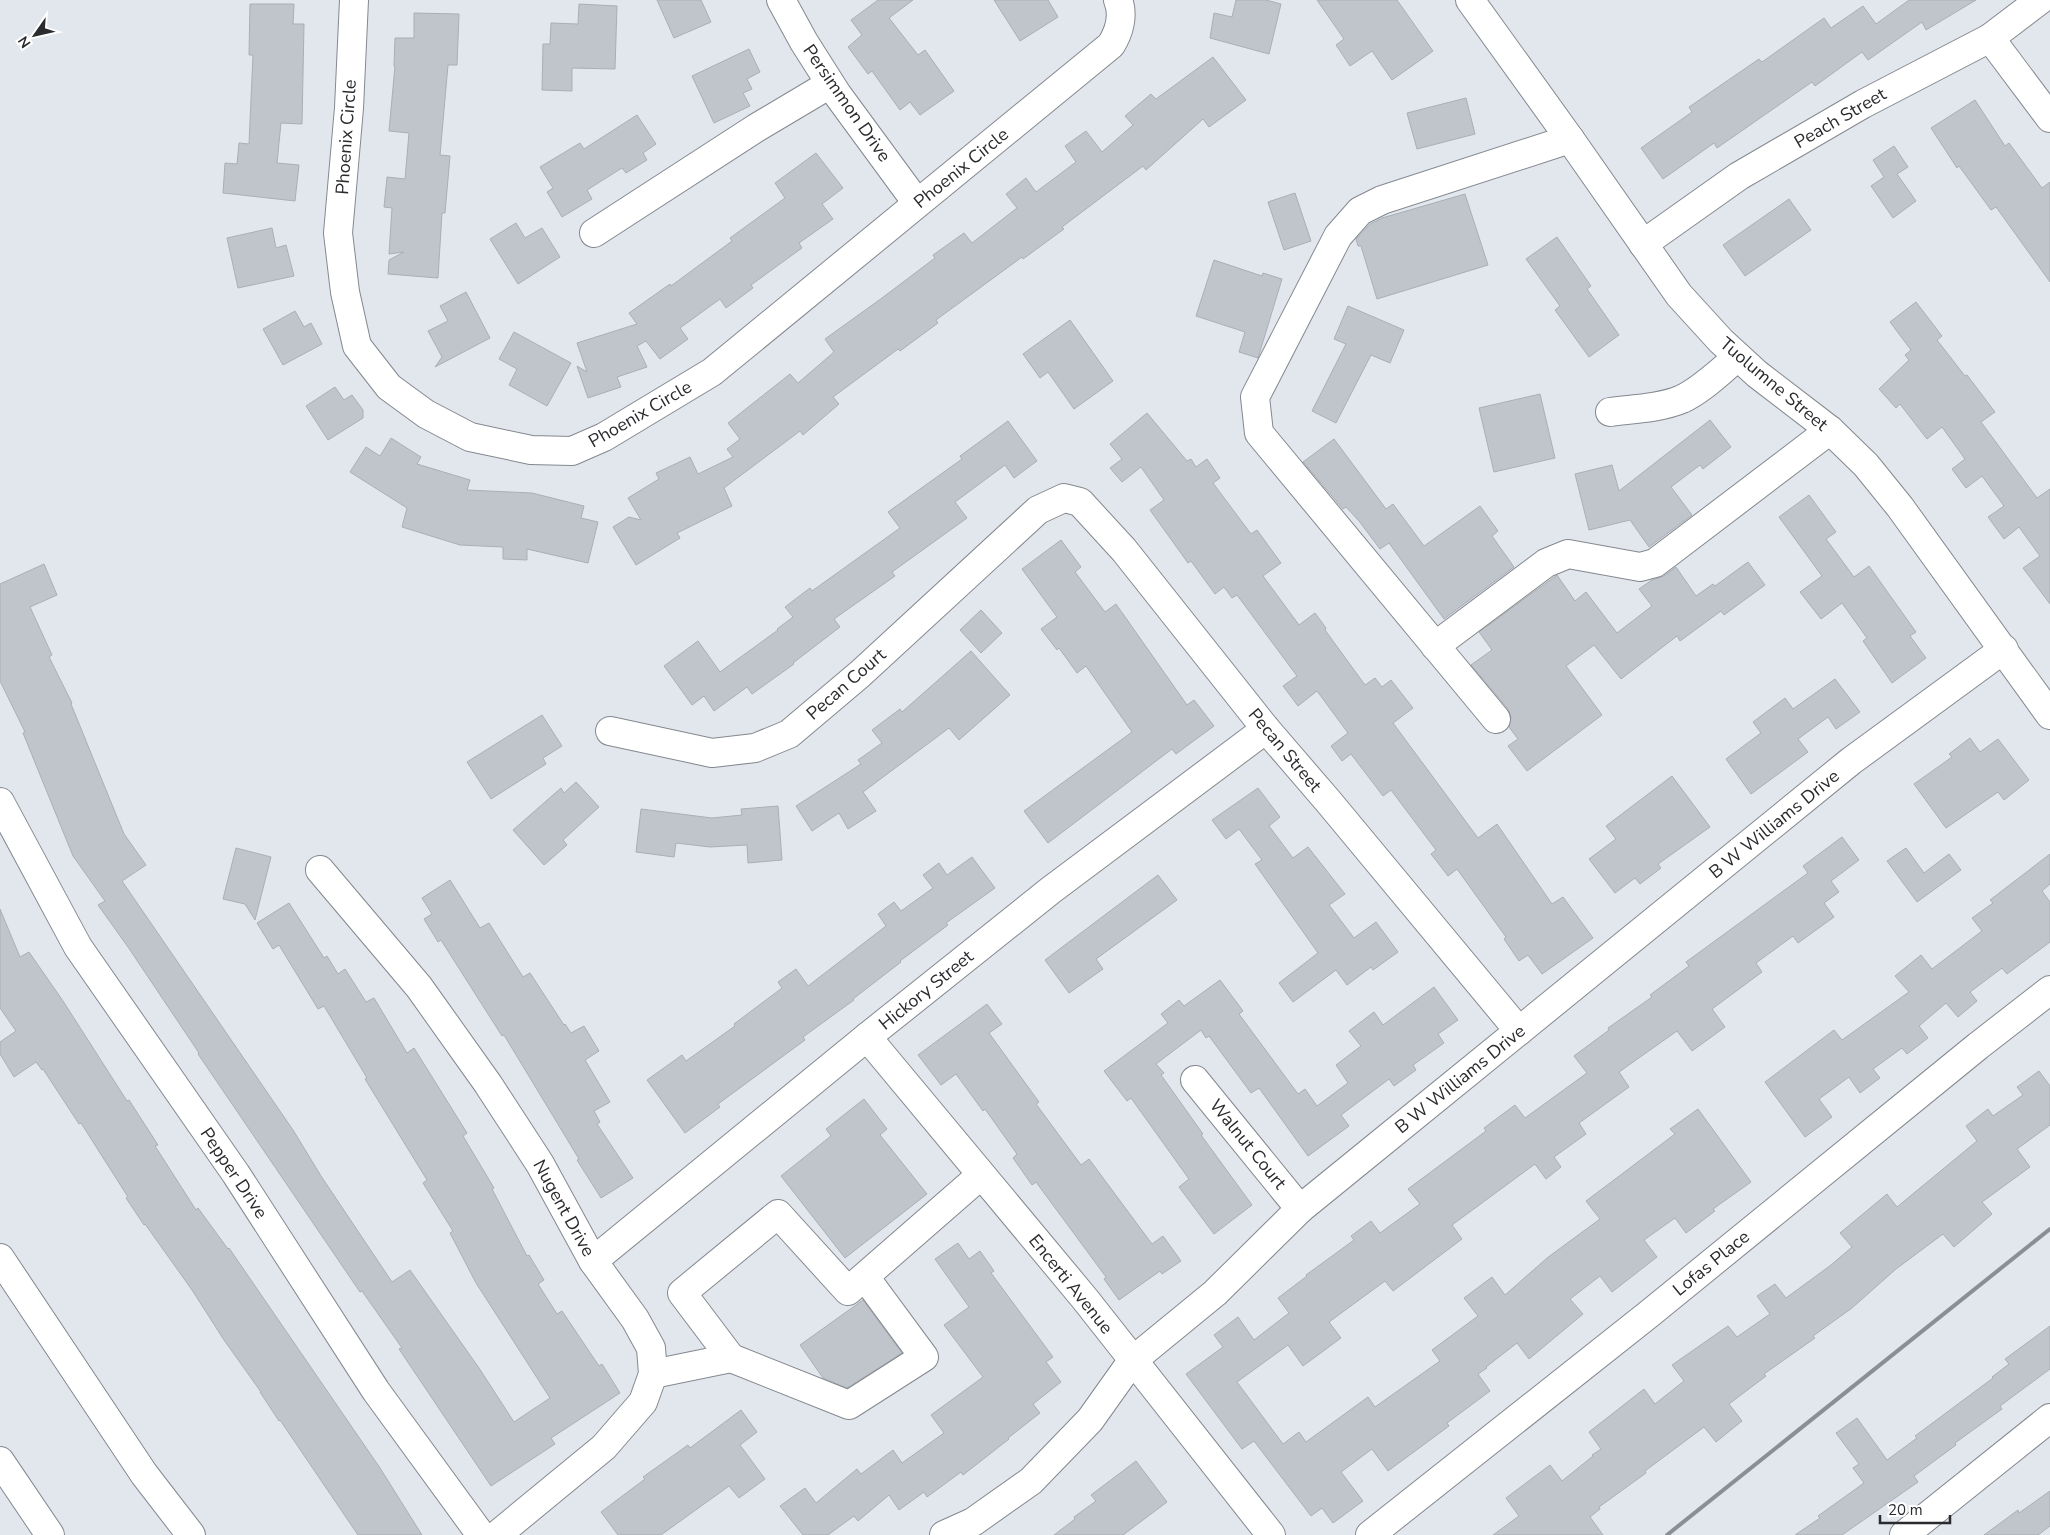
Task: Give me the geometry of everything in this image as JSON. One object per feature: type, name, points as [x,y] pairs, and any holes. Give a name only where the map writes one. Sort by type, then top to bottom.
[{"type":"street","name":"Phoenix Circle","points":[[354,0],[349,108],[338,234],[345,292],[357,346],[389,386],[426,414],[470,437],[531,450],[572,451],[604,437],[712,372],[1111,45],[1118,33],[1121,7],[1118,0]]},
{"type":"street","name":"Persimmon Drive","points":[[781,0],[830,84],[917,203]]},
{"type":"street","name":"Tuolumne Street","points":[[1470,0],[1679,295],[1756,374],[1830,430],[1866,465],[1900,507],[2050,715]]},
{"type":"street","name":"Peach Street","points":[[1643,244],[1740,176],[1863,104],[1990,38],[2040,0]]},
{"type":"street","points":[[1990,38],[2050,118]]},
{"type":"street","points":[[594,233],[756,128],[830,84]]},
{"type":"street","points":[[1496,719],[1260,433],[1255,397],[1338,236],[1360,211],[1382,200],[1570,139]]},
{"type":"street","points":[[1610,412],[1664,404],[1681,399],[1705,384],[1738,357]]},
{"type":"street","points":[[1435,646],[1546,563],[1568,554],[1640,567],[1655,563],[1830,430]]},
{"type":"street","name":"Pecan Street","points":[[1040,510],[1064,498],[1080,502],[1124,550],[1266,729],[1328,800],[1519,1031]]},
{"type":"street","name":"Pecan Court","points":[[610,731],[712,753],[755,748],[789,734],[860,674],[1040,510]]},
{"type":"street","name":"B W Williams Drive","points":[[944,1535],[973,1522],[1031,1481],[1090,1420],[1132,1361],[1216,1293],[1300,1209],[1851,761],[2004,649]]},
{"type":"street","name":"Hickory Street","points":[[593,1261],[867,1037],[1051,890],[1266,729]]},
{"type":"street","name":"Pepper Drive","points":[[0,802],[78,947],[236,1174],[376,1391],[481,1535]]},
{"type":"street","name":"Nugent Drive","points":[[320,870],[419,987],[488,1084],[540,1164],[593,1261],[635,1319],[651,1348],[653,1374],[643,1402],[604,1447],[498,1535]]},
{"type":"street","name":"Lofas Place","points":[[1370,1535],[1649,1314],[1978,1046],[2050,990]]},
{"type":"street","name":"Encerti Avenue","points":[[867,1037],[1084,1299],[1271,1535]]},
{"type":"street","name":"Walnut Court","points":[[1195,1080],[1300,1209]]},
{"type":"street","points":[[865,1277],[924,1357],[849,1405],[731,1358],[682,1293],[778,1214],[848,1291],[982,1175]]},
{"type":"street","points":[[0,1258],[144,1474],[191,1535]]},
{"type":"street","points":[[653,1374],[731,1358]]},
{"type":"street","points":[[1904,1535],[2050,1418]]},
{"type":"street","points":[[0,1461],[50,1535]]},
{"type":"building","points":[[657,0],[701,0],[711,22],[674,38]]},
{"type":"building","points":[[878,0],[913,0],[889,18],[918,55],[925,50],[954,91],[920,115],[910,102],[900,110],[872,71],[868,74],[848,47],[862,35],[851,20]]},
{"type":"building","points":[[994,0],[1048,0],[1058,17],[1020,41]]},
{"type":"building","points":[[1236,0],[1266,0],[1281,4],[1269,54],[1210,38],[1214,13],[1232,17]]},
{"type":"building","points":[[1317,0],[1397,0],[1433,51],[1392,80],[1372,51],[1350,66],[1336,45],[1344,39]]},
{"type":"building","points":[[1909,0],[1976,0],[1926,30],[1922,22],[1868,60],[1862,52],[1815,86],[1812,82],[1717,148],[1714,143],[1663,179],[1641,148],[1692,112],[1689,107],[1759,59],[1762,62],[1824,18],[1831,28],[1863,6],[1876,24]]},
{"type":"building","points":[[250,4],[294,4],[293,24],[304,24],[302,124],[281,123],[277,163],[299,165],[295,201],[223,193],[225,163],[237,164],[239,143],[249,144],[253,55],[249,55]]},
{"type":"building","points":[[579,4],[617,6],[615,69],[572,68],[572,91],[542,90],[543,44],[550,44],[551,23],[578,24]]},
{"type":"building","points":[[414,13],[459,14],[457,65],[448,65],[440,155],[450,156],[445,213],[442,213],[438,278],[388,274],[389,260],[404,252],[389,254],[392,208],[384,207],[387,177],[405,179],[409,133],[389,131],[395,66],[395,38],[414,38]]},
{"type":"building","points":[[749,49],[760,72],[747,79],[752,89],[743,93],[750,106],[714,123],[692,76]]},
{"type":"building","points":[[1213,57],[1246,100],[1209,127],[1203,119],[1146,170],[1143,166],[1062,227],[1064,229],[1023,259],[1022,257],[936,320],[938,323],[900,351],[898,349],[833,397],[839,404],[803,435],[800,431],[724,488],[732,506],[677,533],[680,538],[636,565],[613,527],[629,517],[641,520],[628,498],[659,479],[656,473],[690,457],[698,474],[733,457],[727,449],[740,439],[728,423],[790,374],[798,383],[834,352],[825,339],[935,258],[933,255],[964,233],[972,243],[1017,208],[1006,194],[1026,178],[1036,192],[1076,162],[1065,146],[1086,131],[1102,152],[1133,125],[1125,116],[1151,94],[1156,99]]},
{"type":"building","points":[[1466,98],[1475,134],[1417,149],[1407,113]]},
{"type":"building","points":[[1975,100],[2005,146],[2009,143],[2042,188],[2050,182],[2050,282],[1996,207],[1991,210],[1959,166],[1957,168],[1931,128]]},
{"type":"building","points":[[637,115],[656,144],[643,153],[647,160],[626,173],[622,168],[587,190],[592,199],[562,217],[547,192],[553,188],[540,167],[580,143],[584,149]]},
{"type":"building","points":[[1894,146],[1908,167],[1897,174],[1916,201],[1893,218],[1871,186],[1884,177],[1873,160]]},
{"type":"building","points":[[816,153],[843,188],[822,204],[833,219],[799,243],[802,248],[751,285],[753,288],[726,308],[720,299],[680,328],[688,339],[660,359],[646,341],[637,346],[647,367],[617,377],[621,387],[588,398],[577,366],[587,372],[577,343],[637,324],[629,313],[670,284],[671,286],[732,241],[730,238],[785,198],[775,183]]},
{"type":"building","points":[[1295,193],[1311,241],[1284,250],[1268,202]]},
{"type":"building","points":[[1465,194],[1488,265],[1377,299],[1361,246],[1358,246],[1356,239],[1370,224],[1382,218]]},
{"type":"building","points":[[1789,199],[1811,230],[1745,276],[1723,245]]},
{"type":"building","points":[[516,223],[525,238],[542,228],[560,257],[518,284],[490,239]]},
{"type":"building","points":[[272,228],[276,248],[286,245],[294,276],[238,288],[227,238]]},
{"type":"building","points":[[1557,237],[1591,286],[1587,289],[1619,335],[1589,357],[1555,310],[1560,306],[1526,259]]},
{"type":"building","points":[[1214,260],[1262,276],[1263,273],[1282,279],[1258,358],[1239,352],[1245,332],[1196,316]]},
{"type":"building","points":[[466,292],[490,338],[435,367],[442,357],[428,331],[448,321],[440,306]]},
{"type":"building","points":[[1916,302],[1942,336],[1937,340],[1995,412],[1981,422],[2037,498],[2050,489],[2050,604],[2023,568],[2040,556],[2019,527],[2004,539],[1988,517],[2004,506],[1982,476],[1966,488],[1952,469],[1965,459],[1942,427],[1927,439],[1900,404],[1896,408],[1879,389],[1909,360],[1905,355],[1911,350],[1890,322]]},
{"type":"building","points":[[1348,306],[1404,330],[1390,363],[1371,355],[1336,423],[1312,411],[1346,344],[1334,339]]},
{"type":"building","points":[[295,311],[304,327],[311,323],[322,344],[283,365],[263,329]]},
{"type":"building","points":[[1070,320],[1113,381],[1074,409],[1048,372],[1040,378],[1023,354]]},
{"type":"building","points":[[514,332],[571,363],[547,406],[509,385],[517,369],[499,359]]},
{"type":"building","points":[[335,387],[344,400],[352,395],[363,410],[363,418],[328,440],[306,406]]},
{"type":"building","points":[[1540,394],[1555,458],[1494,472],[1479,408]]},
{"type":"building","points":[[1147,413],[1187,461],[1191,459],[1196,467],[1207,459],[1220,478],[1213,483],[1251,534],[1257,530],[1281,563],[1263,576],[1299,625],[1315,613],[1365,685],[1375,678],[1382,687],[1391,680],[1413,708],[1393,723],[1478,838],[1497,824],[1552,904],[1563,897],[1593,938],[1542,974],[1528,955],[1519,961],[1504,939],[1506,937],[1457,869],[1448,876],[1431,854],[1436,850],[1391,790],[1383,796],[1351,754],[1342,761],[1331,746],[1348,733],[1317,691],[1298,706],[1283,686],[1297,676],[1237,595],[1232,598],[1224,587],[1215,594],[1191,561],[1188,563],[1150,510],[1164,500],[1141,467],[1122,482],[1110,468],[1122,459],[1110,444]]},
{"type":"building","points":[[1710,420],[1731,447],[1703,469],[1700,465],[1671,487],[1692,515],[1649,547],[1630,520],[1589,530],[1575,474],[1612,465],[1619,491]]},
{"type":"building","points":[[1008,421],[1037,461],[1014,478],[1005,465],[955,502],[967,518],[892,572],[895,576],[834,619],[840,627],[794,664],[752,694],[747,687],[714,711],[704,696],[692,705],[664,666],[698,641],[720,672],[793,617],[785,607],[810,588],[812,591],[900,528],[888,512],[962,459],[960,456]]},
{"type":"building","points":[[391,438],[421,457],[417,464],[470,480],[467,490],[532,493],[584,506],[581,518],[598,522],[588,563],[527,549],[527,560],[503,559],[503,547],[460,545],[402,527],[407,508],[350,472],[366,447],[380,456]]},
{"type":"building","points":[[1334,439],[1386,509],[1393,504],[1424,546],[1480,506],[1498,531],[1492,536],[1514,567],[1444,619],[1389,543],[1380,549],[1359,521],[1346,507],[1343,509],[1303,462]]},
{"type":"building","points":[[1809,495],[1836,532],[1826,539],[1854,577],[1869,566],[1916,632],[1910,636],[1926,658],[1892,683],[1863,641],[1867,638],[1842,603],[1821,619],[1800,592],[1822,576],[1779,517]]},
{"type":"building","points":[[1061,540],[1081,567],[1075,572],[1105,612],[1116,604],[1187,705],[1194,700],[1214,726],[1176,754],[1172,749],[1048,843],[1024,811],[1132,732],[1086,666],[1077,673],[1059,648],[1057,650],[1041,629],[1057,617],[1022,569]]},
{"type":"building","points":[[1748,562],[1765,585],[1724,615],[1721,611],[1680,641],[1677,636],[1621,679],[1594,645],[1566,666],[1602,715],[1527,771],[1508,746],[1518,739],[1509,727],[1511,717],[1508,709],[1471,665],[1492,650],[1479,632],[1557,575],[1575,601],[1586,592],[1617,633],[1652,606],[1639,589],[1652,580],[1664,576],[1676,567],[1696,596],[1713,584],[1715,586]]},
{"type":"building","points":[[44,564],[57,595],[30,607],[52,655],[49,657],[72,703],[124,834],[146,865],[122,881],[293,1130],[321,1176],[392,1282],[410,1270],[479,1368],[514,1422],[550,1398],[476,1283],[450,1233],[453,1231],[423,1183],[427,1180],[365,1079],[367,1078],[324,1006],[318,1009],[279,945],[273,949],[257,923],[289,903],[324,958],[327,956],[338,974],[345,969],[366,1002],[374,998],[407,1053],[414,1048],[467,1133],[463,1136],[494,1188],[492,1189],[527,1256],[529,1255],[544,1280],[538,1284],[557,1314],[562,1311],[599,1366],[602,1364],[620,1393],[551,1438],[555,1444],[491,1486],[399,1349],[402,1348],[362,1291],[360,1292],[98,905],[105,901],[73,856],[23,733],[25,732],[0,681],[0,584]]},
{"type":"building","points":[[981,610],[1002,633],[981,653],[960,630]]},
{"type":"building","points":[[971,651],[1010,695],[959,740],[949,728],[863,792],[876,811],[848,829],[839,813],[812,831],[796,806],[861,764],[858,760],[882,743],[872,730],[900,709],[902,712]]},
{"type":"building","points":[[1835,679],[1860,712],[1836,729],[1828,717],[1798,739],[1808,752],[1751,794],[1726,759],[1761,733],[1753,722],[1785,698],[1793,709]]},
{"type":"building","points":[[542,715],[562,746],[543,758],[546,764],[491,799],[467,762]]},
{"type":"building","points":[[1970,738],[1980,752],[1998,739],[2029,780],[2004,800],[1998,792],[1946,828],[1914,784],[1952,757],[1949,754]]},
{"type":"building","points":[[1672,776],[1710,827],[1658,864],[1661,868],[1640,884],[1635,878],[1615,893],[1589,859],[1616,839],[1606,826]]},
{"type":"building","points":[[576,782],[599,807],[563,840],[567,845],[544,865],[513,830],[561,788],[564,793]]},
{"type":"building","points":[[1258,788],[1280,817],[1269,826],[1293,858],[1308,847],[1345,894],[1329,905],[1354,938],[1376,922],[1398,952],[1373,970],[1371,967],[1347,985],[1336,970],[1293,1002],[1279,983],[1318,953],[1255,864],[1262,860],[1239,829],[1226,839],[1212,820]]},
{"type":"building","points":[[778,806],[782,860],[748,863],[747,845],[710,847],[676,843],[674,857],[636,852],[641,809],[712,818],[742,815],[741,809]]},
{"type":"building","points":[[1842,837],[1859,860],[1831,881],[1839,892],[1824,903],[1834,917],[1798,943],[1793,936],[1756,963],[1762,972],[1712,1009],[1725,1027],[1692,1051],[1677,1031],[1619,1072],[1629,1087],[1579,1123],[1586,1134],[1554,1157],[1561,1167],[1546,1179],[1535,1164],[1452,1225],[1462,1239],[1393,1291],[1385,1281],[1329,1322],[1341,1338],[1303,1366],[1288,1345],[1237,1382],[1283,1444],[1299,1432],[1306,1442],[1368,1397],[1375,1407],[1440,1361],[1432,1350],[1478,1316],[1464,1298],[1492,1277],[1505,1295],[1547,1258],[1600,1219],[1586,1201],[1675,1134],[1670,1129],[1698,1109],[1751,1182],[1713,1209],[1715,1211],[1686,1233],[1675,1218],[1644,1240],[1657,1257],[1612,1292],[1600,1276],[1570,1299],[1583,1314],[1529,1359],[1517,1343],[1486,1367],[1478,1374],[1490,1391],[1447,1423],[1449,1426],[1388,1471],[1372,1449],[1341,1472],[1363,1501],[1333,1523],[1322,1508],[1311,1516],[1254,1441],[1242,1449],[1186,1374],[1223,1347],[1214,1335],[1238,1317],[1254,1340],[1289,1313],[1278,1298],[1354,1240],[1351,1236],[1371,1221],[1380,1233],[1420,1204],[1408,1189],[1486,1131],[1484,1128],[1515,1105],[1525,1118],[1587,1073],[1574,1056],[1609,1030],[1608,1028],[1652,997],[1650,995],[1689,966],[1686,962],[1808,873],[1803,866]]},
{"type":"building","points":[[236,848],[271,857],[255,920],[245,904],[223,899]]},
{"type":"building","points":[[1906,848],[1924,873],[1949,854],[1961,870],[1917,902],[1887,861]]},
{"type":"building","points":[[2050,854],[2050,884],[2042,891],[2050,902],[2050,942],[2007,974],[2002,968],[1970,992],[1977,1001],[1958,1017],[1946,1003],[1919,1026],[1928,1038],[1907,1054],[1902,1048],[1873,1069],[1880,1078],[1860,1093],[1849,1077],[1819,1099],[1832,1117],[1805,1137],[1765,1082],[1834,1030],[1842,1040],[1909,992],[1895,976],[1921,955],[1932,969],[1982,931],[1972,918],[1993,903],[1990,900]]},
{"type":"building","points":[[972,857],[995,888],[946,923],[948,925],[900,961],[854,1000],[803,1037],[805,1040],[718,1104],[720,1107],[685,1133],[647,1080],[682,1055],[686,1061],[735,1026],[734,1024],[782,988],[778,982],[796,969],[808,986],[886,926],[878,914],[894,902],[901,911],[933,888],[923,875],[939,863],[947,875]]},
{"type":"building","points":[[1158,875],[1177,900],[1096,959],[1103,969],[1069,993],[1045,960]]},
{"type":"building","points":[[450,880],[480,928],[489,923],[523,977],[530,973],[564,1025],[571,1033],[584,1026],[599,1051],[585,1060],[610,1102],[594,1111],[600,1122],[597,1124],[633,1178],[601,1198],[504,1035],[502,1036],[441,940],[438,942],[424,919],[432,914],[422,898]]},
{"type":"building","points":[[0,909],[20,957],[29,952],[127,1101],[129,1100],[158,1145],[155,1146],[196,1210],[198,1208],[229,1248],[380,1468],[422,1535],[358,1535],[224,1340],[192,1290],[144,1225],[81,1123],[79,1124],[43,1069],[36,1062],[14,1077],[0,1054],[0,1042],[16,1031],[0,1008]]},
{"type":"building","points":[[1220,980],[1243,1011],[1239,1014],[1298,1094],[1305,1089],[1317,1106],[1348,1083],[1336,1065],[1361,1046],[1349,1031],[1374,1012],[1383,1025],[1434,987],[1458,1020],[1438,1034],[1444,1043],[1413,1065],[1416,1070],[1394,1086],[1389,1079],[1341,1115],[1349,1126],[1308,1156],[1259,1088],[1251,1093],[1209,1036],[1206,1038],[1201,1030],[1156,1064],[1164,1073],[1161,1075],[1203,1134],[1201,1135],[1252,1205],[1214,1234],[1179,1187],[1189,1179],[1131,1098],[1127,1101],[1104,1071],[1168,1023],[1161,1014],[1179,1000],[1184,1006]]},
{"type":"building","points":[[987,1004],[1002,1024],[989,1033],[1039,1102],[1036,1104],[1081,1165],[1089,1159],[1152,1244],[1163,1236],[1181,1261],[1162,1274],[1160,1271],[1119,1300],[1104,1279],[1106,1277],[1036,1182],[1032,1185],[1013,1158],[1017,1154],[985,1109],[983,1111],[956,1074],[941,1085],[918,1055]]},
{"type":"building","points":[[2039,1071],[2050,1086],[2050,1125],[2017,1149],[2030,1167],[1982,1202],[1992,1214],[1954,1247],[1943,1234],[1896,1269],[1852,1308],[1813,1336],[1815,1338],[1764,1374],[1766,1376],[1729,1404],[1742,1421],[1716,1442],[1704,1427],[1599,1507],[1600,1509],[1590,1517],[1603,1535],[1493,1535],[1519,1516],[1506,1498],[1550,1465],[1562,1481],[1601,1449],[1589,1432],[1644,1389],[1655,1404],[1684,1381],[1672,1365],[1728,1326],[1737,1337],[1770,1314],[1757,1296],[1775,1284],[1786,1298],[1831,1265],[1852,1247],[1840,1233],[1887,1194],[1897,1207],[1977,1141],[1966,1126],[1988,1109],[1993,1116],[2023,1095],[2017,1087]]},
{"type":"building","points":[[864,1099],[887,1129],[880,1135],[927,1194],[845,1258],[781,1176],[831,1136],[826,1129]]},
{"type":"building","points":[[958,1243],[969,1259],[980,1251],[994,1271],[991,1273],[1053,1357],[1046,1362],[1061,1382],[1033,1404],[1040,1413],[963,1475],[961,1472],[927,1497],[924,1492],[899,1510],[889,1495],[858,1521],[854,1516],[828,1535],[803,1535],[780,1506],[805,1488],[816,1503],[857,1469],[861,1474],[893,1450],[902,1463],[944,1433],[931,1415],[983,1377],[944,1325],[969,1307],[935,1259]]},
{"type":"building","points":[[863,1300],[902,1353],[847,1388],[823,1378],[800,1345]]},
{"type":"building","points":[[2050,1326],[2050,1369],[2000,1406],[2002,1409],[1914,1476],[1918,1482],[1842,1535],[1795,1535],[1864,1483],[1853,1468],[1859,1464],[1836,1433],[1857,1418],[1887,1460],[1917,1438],[1915,1436],[1993,1378],[2009,1364],[2005,1359]]},
{"type":"building","points":[[741,1410],[757,1432],[740,1445],[765,1479],[739,1498],[729,1486],[661,1535],[618,1535],[601,1512],[645,1479],[643,1477],[688,1445],[690,1448]]},
{"type":"building","points":[[1136,1461],[1167,1502],[1123,1535],[1054,1535],[1096,1501],[1091,1495]]},
{"type":"building","points":[[2050,1491],[2050,1526],[2038,1535],[1984,1535],[2018,1510],[2019,1513]]},
{"type":"railway","points":[[1667,1535],[2050,1229]]}]
